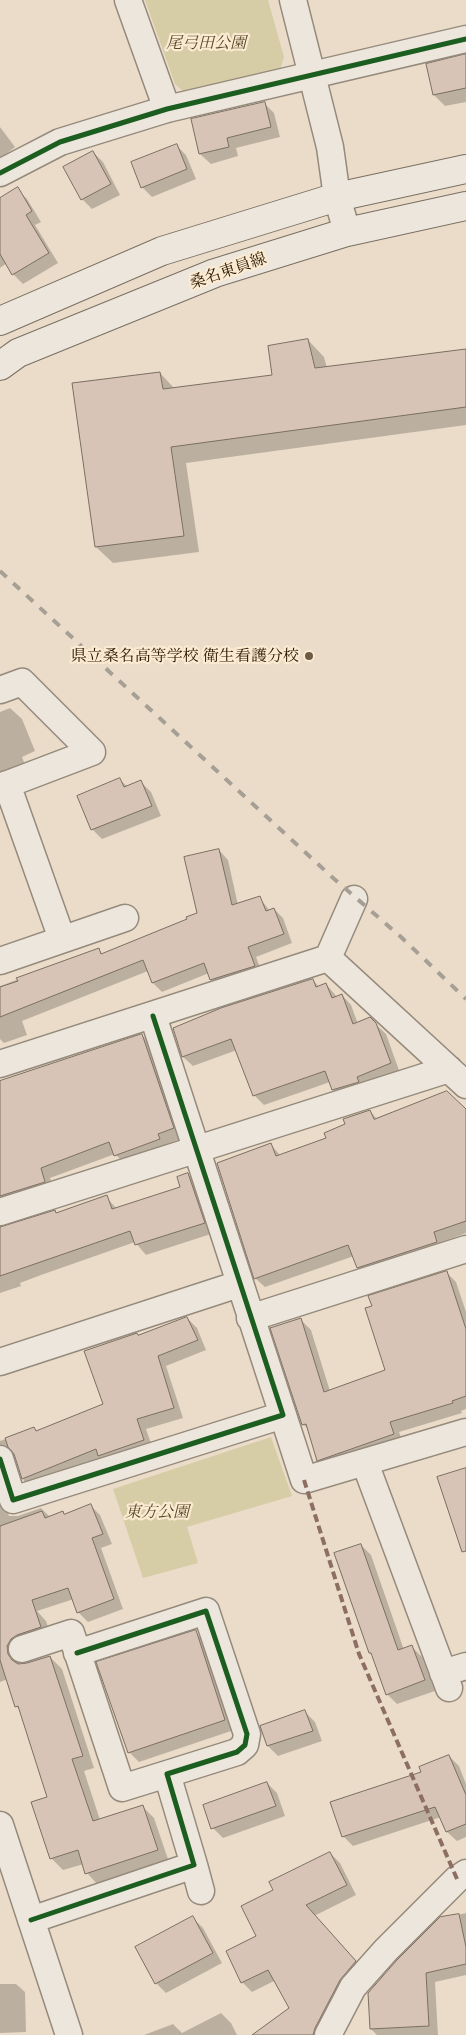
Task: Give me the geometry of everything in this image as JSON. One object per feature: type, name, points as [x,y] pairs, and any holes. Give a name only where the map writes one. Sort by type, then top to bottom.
[{"type":"main road","points":[[0,321],[162,251],[338,197],[466,169]]},
{"type":"main road","name":"桑名東員線","points":[[0,366],[18,353],[215,273],[347,232],[466,206]]},
{"type":"street","points":[[128,0],[167,109]]},
{"type":"street","points":[[294,0],[314,76],[330,147],[338,197],[347,232]]},
{"type":"street","points":[[0,173],[60,142],[167,109],[466,39]]},
{"type":"street","points":[[0,690],[22,682],[92,752],[3,785],[62,939]]},
{"type":"street","points":[[0,1064],[328,958],[354,899]]},
{"type":"street","points":[[0,960],[125,918]]},
{"type":"street","points":[[328,958],[458,1077]]},
{"type":"street","points":[[153,1016],[238,1284],[304,1480],[466,1432]]},
{"type":"street","points":[[0,1212],[196,1151],[458,1077]]},
{"type":"street","points":[[250,1318],[466,1248]]},
{"type":"street","points":[[0,1362],[238,1284]]},
{"type":"street","points":[[0,1459],[6,1503],[282,1415]]},
{"type":"street","points":[[365,1463],[453,1676]]},
{"type":"street","points":[[22,1649],[70,1633],[122,1788],[237,1752],[245,1745],[247,1734],[206,1611],[77,1653]]},
{"type":"street","points":[[168,1774],[201,1891]]},
{"type":"street","points":[[0,1825],[69,2035]]},
{"type":"street","points":[[31,1920],[194,1865]]},
{"type":"street","points":[[328,2035],[353,1987],[386,1950],[457,1879],[466,1873]]},
{"type":"green space","name":"尾弓田公園","points":[[145,0],[268,0],[284,57],[279,73],[184,92],[175,84]]},
{"type":"green space","name":"東方公園","points":[[271,1437],[292,1496],[187,1527],[198,1563],[143,1578],[113,1489]]},
{"type":"building","points":[[466,54],[466,88],[433,95],[426,64]]},
{"type":"building","points":[[265,102],[271,127],[227,138],[229,147],[199,154],[191,119]]},
{"type":"building","points":[[177,144],[187,169],[141,188],[131,162]]},
{"type":"building","points":[[93,151],[111,184],[81,200],[63,167]]},
{"type":"building","points":[[18,187],[32,211],[26,215],[49,253],[12,275],[0,254],[0,198]]},
{"type":"building","points":[[308,339],[315,368],[466,349],[466,407],[171,447],[184,536],[95,547],[72,383],[160,372],[163,389],[272,375],[268,346]]},
{"type":"building","points":[[120,778],[124,787],[141,780],[152,806],[91,830],[77,796]]},
{"type":"building","points":[[219,849],[232,905],[260,896],[266,911],[274,908],[284,934],[248,947],[255,966],[210,980],[204,963],[152,983],[143,960],[0,1017],[0,987],[18,981],[16,978],[99,948],[101,954],[187,919],[186,917],[197,913],[184,857]]},
{"type":"building","points":[[313,979],[316,987],[326,983],[332,998],[342,994],[353,1024],[370,1017],[376,1023],[391,1063],[357,1077],[359,1082],[332,1090],[325,1071],[253,1096],[231,1039],[182,1057],[173,1028],[221,1008]]},
{"type":"building","points":[[142,1034],[174,1128],[158,1134],[160,1139],[114,1156],[109,1142],[41,1168],[45,1182],[0,1196],[0,1081]]},
{"type":"building","points":[[447,1091],[466,1109],[466,1221],[434,1232],[437,1242],[357,1268],[348,1245],[254,1279],[217,1163],[271,1143],[276,1156],[326,1138],[324,1133],[345,1124],[343,1119],[370,1110],[374,1119]]},
{"type":"building","points":[[188,1173],[205,1223],[135,1245],[130,1231],[0,1276],[0,1227],[55,1210],[56,1213],[107,1195],[112,1209],[180,1187],[177,1177]]},
{"type":"building","points":[[447,1271],[466,1329],[466,1396],[452,1401],[453,1403],[390,1422],[394,1434],[317,1461],[306,1424],[302,1425],[270,1328],[301,1318],[324,1392],[385,1370],[365,1308],[372,1306],[368,1296]]},
{"type":"building","points":[[187,1317],[198,1340],[158,1356],[174,1408],[137,1419],[144,1440],[98,1456],[96,1449],[22,1479],[14,1454],[8,1447],[5,1438],[34,1427],[36,1431],[103,1404],[84,1351],[137,1333],[138,1335]]},
{"type":"building","points":[[466,1468],[466,1551],[462,1552],[437,1477]]},
{"type":"building","points":[[91,1504],[103,1534],[92,1538],[114,1599],[77,1613],[68,1588],[32,1600],[41,1627],[17,1635],[11,1639],[7,1646],[8,1654],[18,1664],[50,1656],[83,1756],[72,1759],[93,1821],[143,1805],[158,1850],[85,1874],[78,1850],[50,1859],[31,1802],[47,1797],[18,1706],[15,1707],[0,1660],[0,1526],[42,1511],[45,1518],[63,1511],[64,1514]]},
{"type":"building","points":[[361,1544],[398,1650],[412,1645],[425,1680],[386,1695],[371,1653],[369,1653],[334,1553]]},
{"type":"building","points":[[196,1630],[225,1720],[128,1753],[96,1662]]},
{"type":"building","points":[[305,1710],[313,1731],[267,1746],[260,1726]]},
{"type":"building","points":[[449,1755],[466,1795],[466,1824],[446,1832],[435,1807],[342,1837],[330,1802],[421,1772],[419,1767]]},
{"type":"building","points":[[267,1782],[276,1806],[211,1829],[203,1805]]},
{"type":"building","points":[[330,1852],[347,1885],[306,1905],[356,1961],[340,1980],[313,2035],[252,2035],[289,2008],[268,1970],[241,1983],[226,1951],[256,1936],[241,1906],[273,1890],[269,1882]]},
{"type":"building","points":[[459,1914],[466,1947],[466,1964],[426,1973],[429,2026],[370,2029],[368,1993],[397,1960],[440,1917]]},
{"type":"building","points":[[193,1916],[213,1953],[155,1984],[135,1947]]},
{"type":"railway","points":[[0,571],[332,877],[401,937],[466,999]]},
{"type":"marked path","points":[[304,1480],[359,1654],[457,1879]]},
{"type":"cycle path","points":[[0,173],[60,142],[167,109],[466,39]]},
{"type":"cycle path","points":[[0,1459],[13,1500],[283,1415],[153,1016]]},
{"type":"cycle path","points":[[31,1920],[194,1865],[167,1774],[237,1752],[245,1745],[247,1734],[206,1611],[77,1653]]},
{"type":"place","name":"県立桑名高等学校 衛生看護分校","points":[[309,656]]}]
